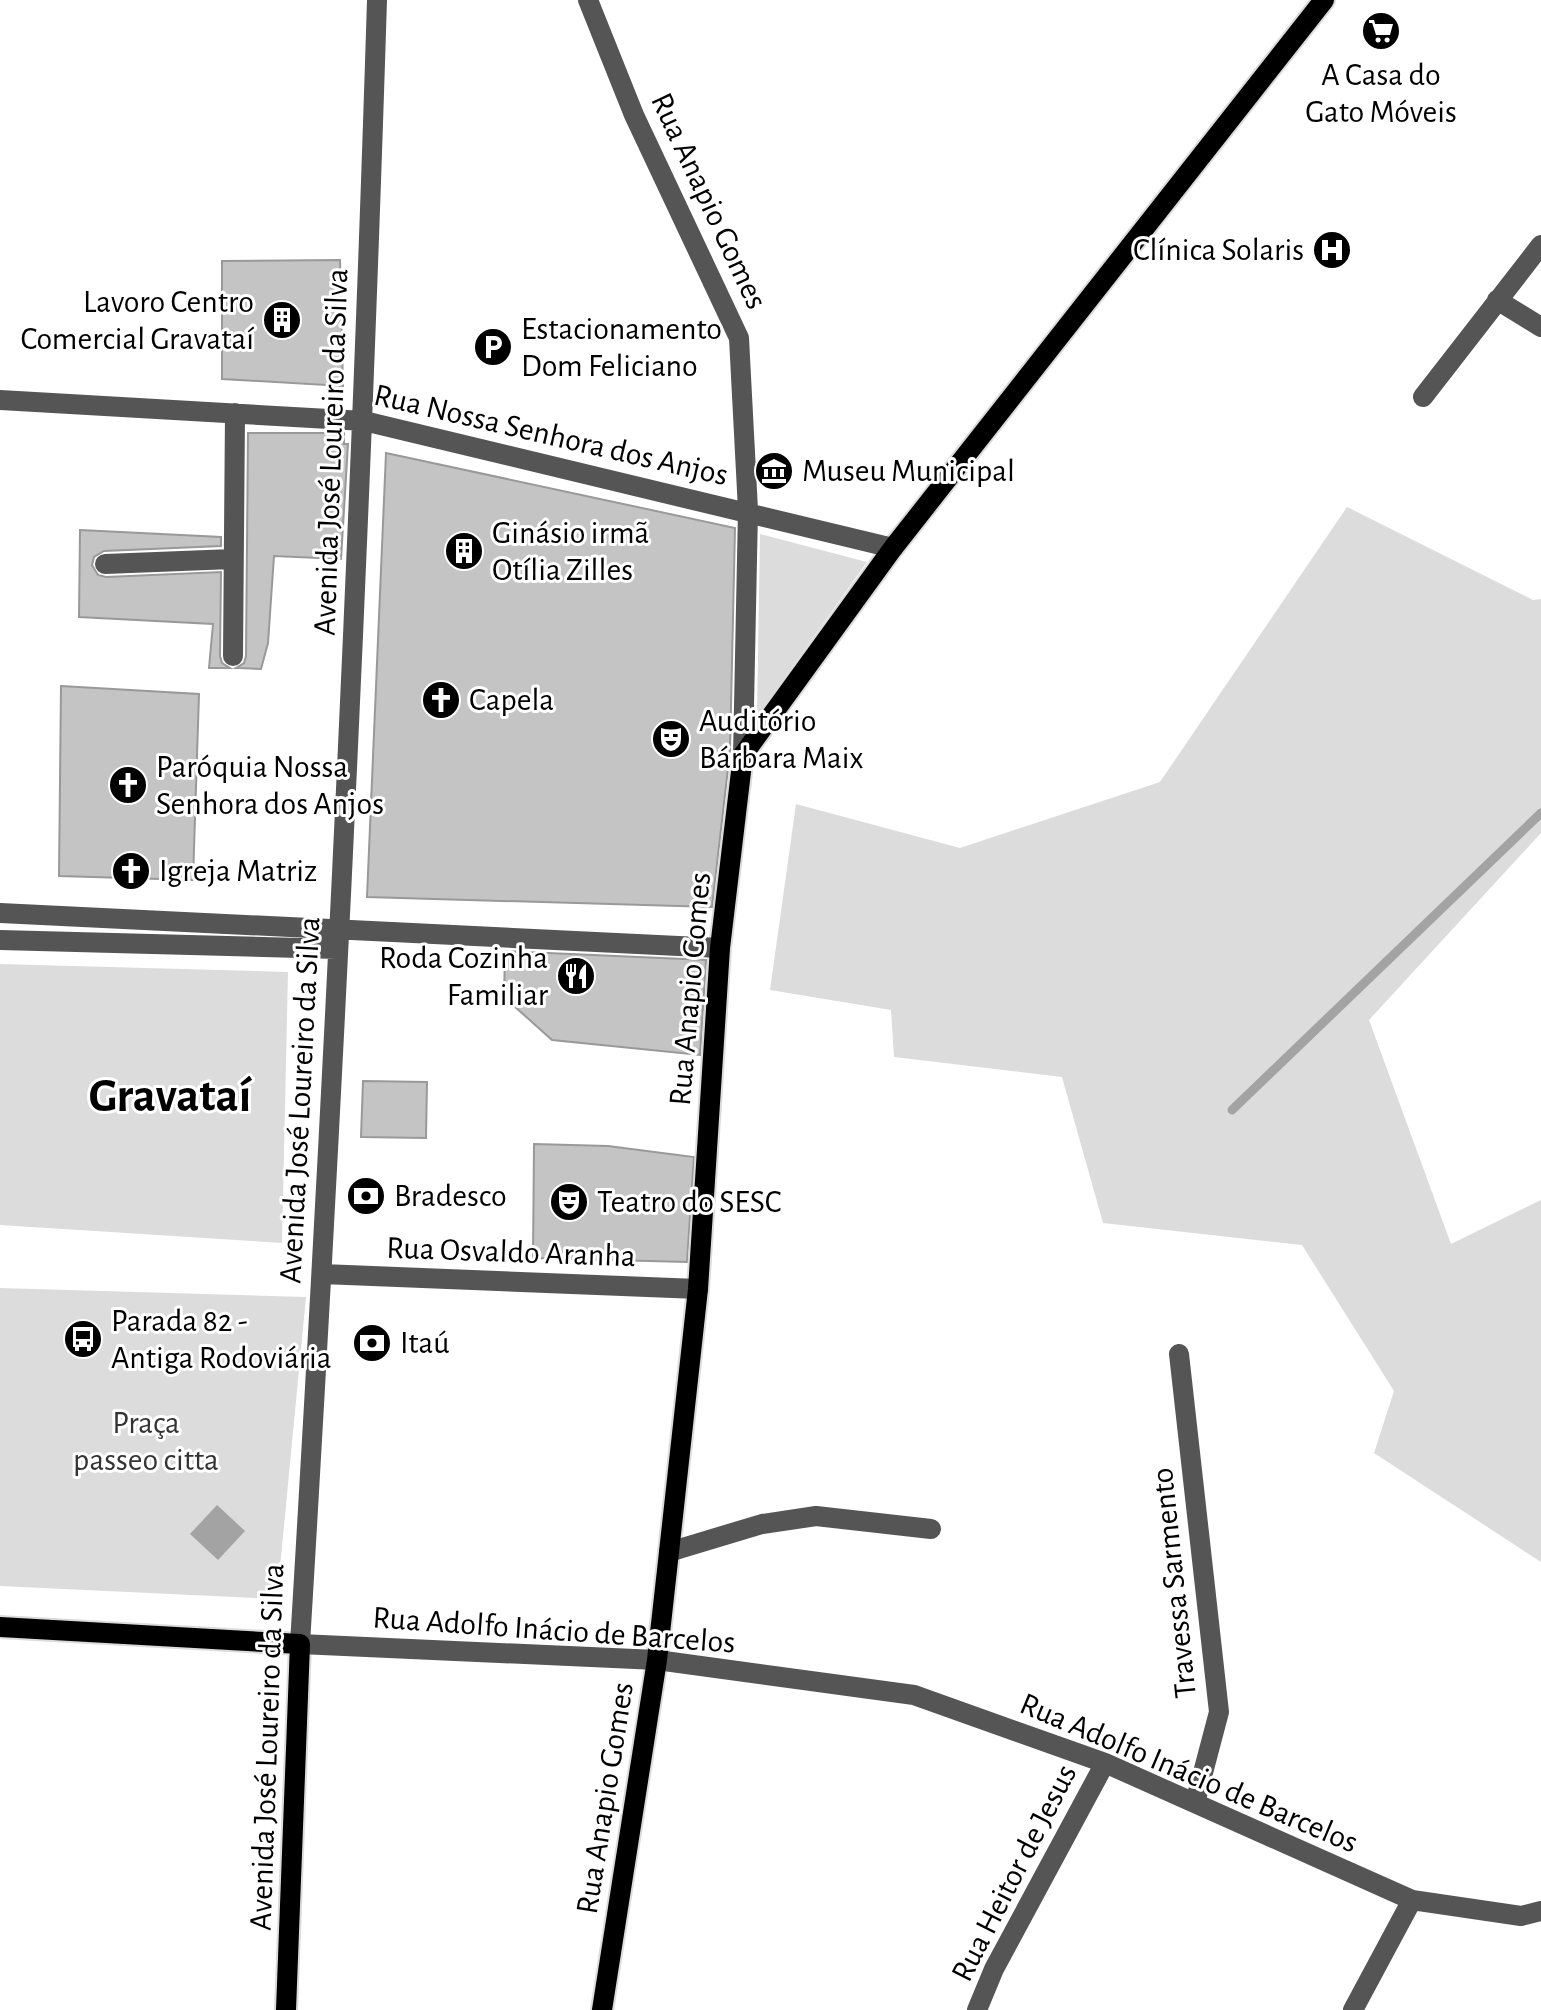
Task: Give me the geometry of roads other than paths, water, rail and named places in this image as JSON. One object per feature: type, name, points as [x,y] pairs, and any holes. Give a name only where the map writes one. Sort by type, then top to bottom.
[{"type":"main road","points":[[743,755],[893,548],[1324,0]]},
{"type":"main road","name":"Rua Anapio Gomes","points":[[602,2010],[657,1660],[698,1289],[720,948],[743,755]]},
{"type":"main road","name":"Rua Adolfo Inácio de Barcelos","points":[[0,1627],[300,1644]]},
{"type":"main road","name":"Avenida José Loureiro da Silva","points":[[286,2010],[300,1644]]},
{"type":"street","name":"Avenida José Loureiro da Silva","points":[[300,1644],[322,1274],[364,421],[377,0]]},
{"type":"street","name":"Rua Anapio Gomes","points":[[588,0],[634,115],[739,338],[748,510],[743,755]]},
{"type":"street","points":[[1423,397],[1541,245]]},
{"type":"street","points":[[1497,300],[1541,327]]},
{"type":"street","name":"Rua Nossa Senhora dos Anjos","points":[[0,400],[364,421],[748,510],[893,548]]},
{"type":"street","points":[[233,656],[235,413]]},
{"type":"street","points":[[105,564],[233,559]]},
{"type":"street","points":[[0,913],[338,927],[720,948]]},
{"type":"street","points":[[0,940],[337,949]]},
{"type":"street","name":"Rua Osvaldo Aranha","points":[[322,1274],[698,1289]]},
{"type":"street","name":"Travessa Sarmento","points":[[1179,1354],[1219,1712],[1195,1803]]},
{"type":"street","points":[[669,1552],[762,1524],[816,1516],[931,1529]]},
{"type":"street","name":"Rua Adolfo Inácio de Barcelos","points":[[300,1644],[657,1660],[914,1695],[1105,1763],[1412,1900],[1521,1916],[1541,1911]]},
{"type":"street","name":"Rua Heitor de Jesus","points":[[977,2010],[994,1969],[1105,1763]]},
{"type":"street","points":[[1353,2010],[1412,1900]]},
{"type":"waterway","points":[[1232,1110],[1541,813]]},
{"type":"place","name":"A Casa do Gato Móveis","points":[[1381,31]]},
{"type":"place","name":"Clínica Solaris","points":[[1332,250]]},
{"type":"place","name":"Lavoro Centro Comercial Gravataí","points":[[282,320]]},
{"type":"place","name":"Estacionamento Dom Feliciano","points":[[493,347]]},
{"type":"place","name":"Museu Municipal","points":[[774,471]]},
{"type":"place","name":"Ginásio irmã Otília Zilles","points":[[464,551]]},
{"type":"place","name":"Capela","points":[[441,700]]},
{"type":"place","name":"Auditório Bárbara Maix","points":[[671,739]]},
{"type":"place","name":"Paróquia Nossa Senhora dos Anjos","points":[[128,785]]},
{"type":"place","name":"Igreja Matriz","points":[[131,871]]},
{"type":"place","name":"Roda Cozinha Familiar","points":[[576,976]]},
{"type":"place","name":"Bradesco","points":[[366,1196]]},
{"type":"place","name":"Teatro do SESC","points":[[569,1202]]},
{"type":"place","name":"Parada 82 - Antiga Rodoviária","points":[[83,1339]]},
{"type":"place","name":"Itaú","points":[[372,1343]]},
{"type":"district","name":"Gravataí","points":[[170,1097]]},
{"type":"park label","name":"Praça passeo citta","points":[[146,1442]]}]
